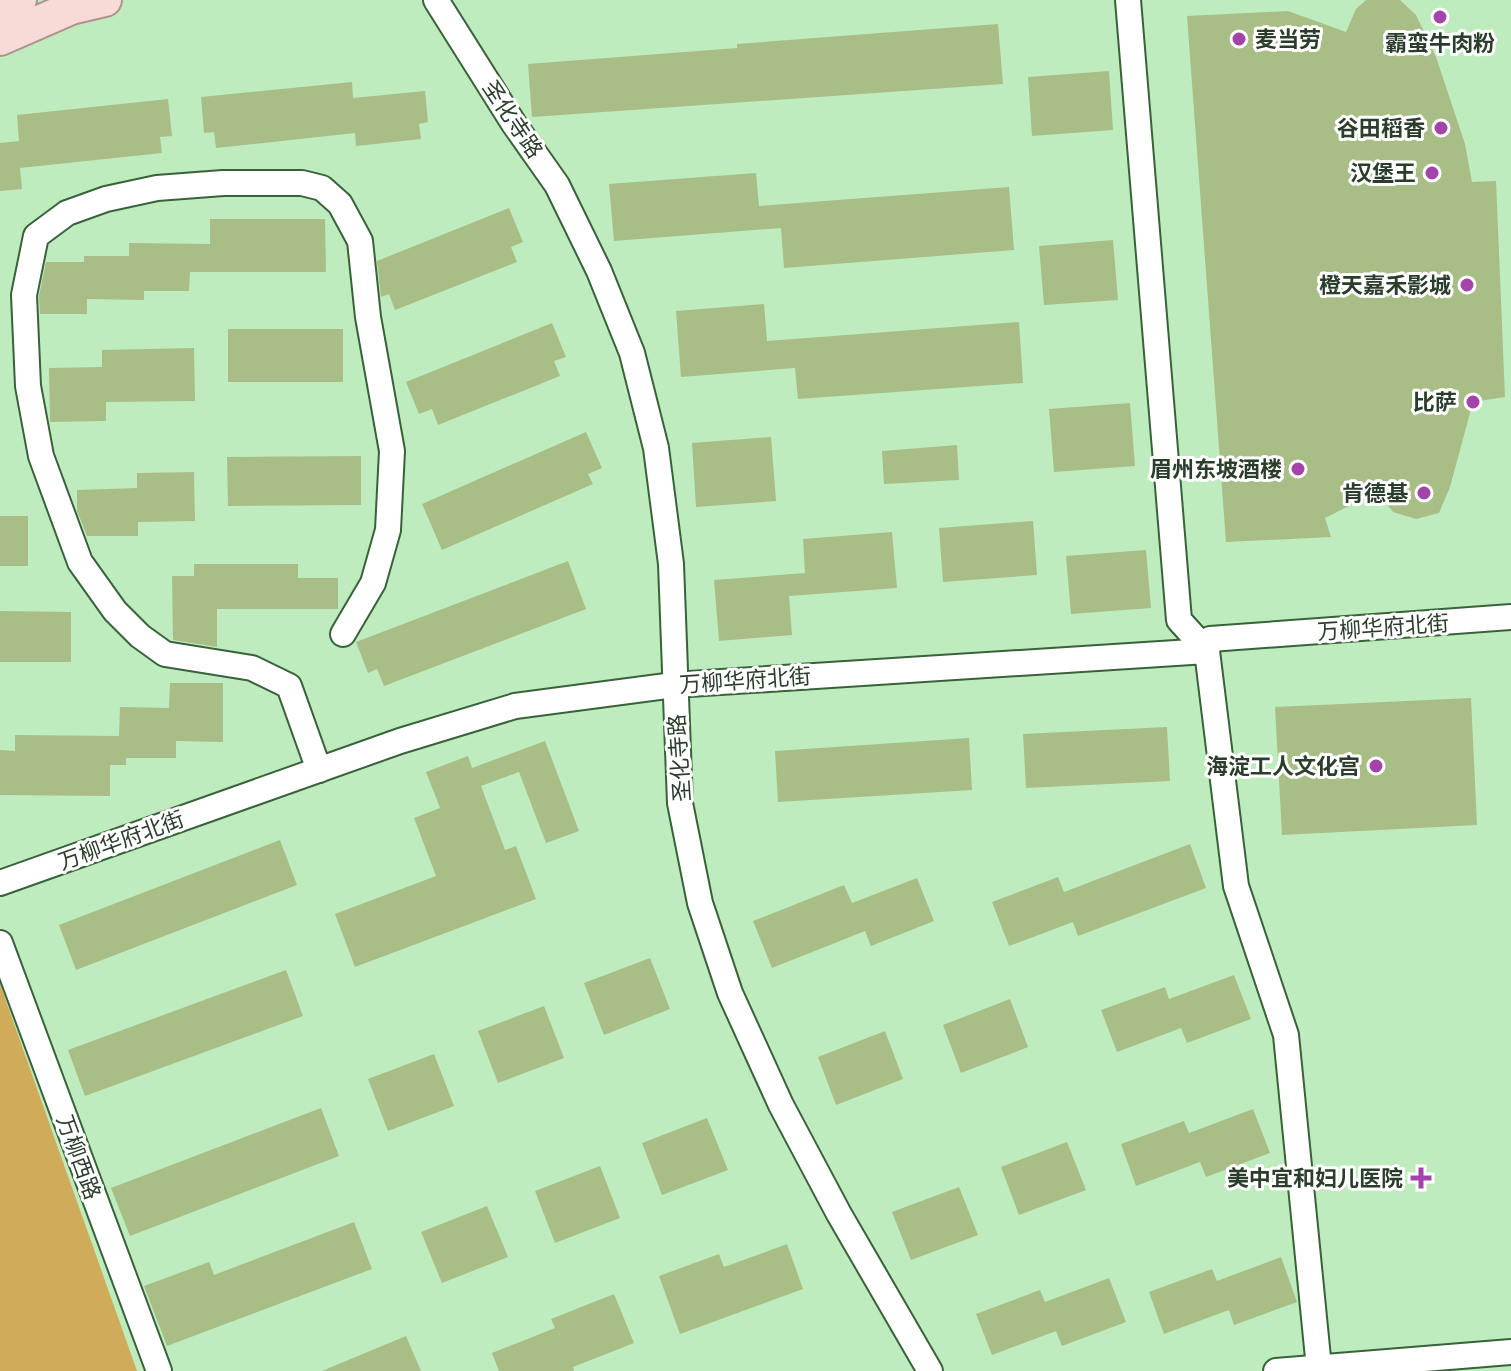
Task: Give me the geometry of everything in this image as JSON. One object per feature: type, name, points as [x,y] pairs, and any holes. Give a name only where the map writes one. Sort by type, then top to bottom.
[{"type":"main road","points":[[0,11],[20,0]]},
{"type":"main road","points":[[0,39],[71,8],[105,0]]},
{"type":"street","name":"圣化寺路","points":[[436,0],[514,124],[557,185],[599,271],[632,353],[656,448],[671,564],[680,803],[700,903],[730,993],[795,1132],[930,1371]]},
{"type":"street","points":[[1128,0],[1179,620],[1207,651],[1236,886],[1286,1035],[1319,1368]]},
{"type":"street","points":[[319,770],[289,686],[252,668],[165,654],[140,636],[115,611],[80,562],[41,456],[28,386],[24,295],[36,236],[67,213],[106,199],[157,188],[223,183],[302,183],[322,188],[340,204],[360,241],[368,317],[392,451],[388,530],[373,583],[343,634]]},
{"type":"street","name":"万柳华府北街","points":[[0,883],[400,741],[515,706],[674,685],[1207,651],[1210,639],[1511,617]]},
{"type":"street","name":"万柳西路","points":[[0,943],[159,1371]]},
{"type":"street","points":[[1276,1371],[1511,1352]]},
{"type":"shaded area","points":[[0,984],[137,1371],[0,1371]]},
{"type":"building","points":[[1366,0],[1400,0],[1416,15],[1436,57],[1465,144],[1472,182],[1496,181],[1505,397],[1473,402],[1450,487],[1439,513],[1416,519],[1393,512],[1377,492],[1325,518],[1331,537],[1226,542],[1187,16],[1288,11],[1346,32],[1356,9]]},
{"type":"building","points":[[998,24],[1003,84],[532,117],[528,64]]},
{"type":"building","points":[[1109,71],[1113,130],[1032,136],[1028,77]]},
{"type":"building","points":[[352,82],[353,98],[425,91],[428,122],[419,124],[421,139],[356,146],[355,133],[216,148],[214,132],[204,133],[201,97]]},
{"type":"building","points":[[168,99],[172,136],[160,137],[162,153],[20,168],[22,189],[0,191],[0,143],[19,141],[17,115]]},
{"type":"building","points":[[756,173],[759,206],[1009,187],[1014,250],[784,268],[781,228],[614,241],[609,184]]},
{"type":"building","points":[[509,208],[523,242],[511,247],[517,262],[395,310],[389,294],[381,297],[377,261]]},
{"type":"building","points":[[210,219],[325,219],[326,272],[190,272],[189,291],[144,291],[144,300],[87,299],[87,314],[40,314],[39,296],[46,262],[84,262],[84,256],[129,256],[129,243],[210,244]]},
{"type":"building","points":[[1113,240],[1118,300],[1044,305],[1039,246]]},
{"type":"building","points":[[764,304],[767,341],[1019,322],[1023,383],[798,399],[795,368],[681,377],[676,311]]},
{"type":"building","points":[[552,323],[566,357],[554,361],[560,376],[438,425],[432,409],[419,414],[406,382]]},
{"type":"building","points":[[228,329],[343,329],[343,382],[228,382]]},
{"type":"building","points":[[194,348],[195,401],[106,402],[106,421],[50,422],[49,368],[102,367],[102,350]]},
{"type":"building","points":[[1130,403],[1135,466],[1054,472],[1049,409]]},
{"type":"building","points":[[586,432],[602,468],[588,474],[593,484],[442,550],[422,504]]},
{"type":"building","points":[[771,437],[776,501],[696,507],[692,443]]},
{"type":"building","points":[[957,445],[959,480],[884,484],[882,451]]},
{"type":"building","points":[[361,456],[361,505],[228,506],[227,457]]},
{"type":"building","points":[[194,472],[195,521],[138,522],[138,536],[87,536],[77,511],[77,490],[137,488],[137,473]]},
{"type":"building","points":[[0,516],[28,516],[28,566],[0,566]]},
{"type":"building","points":[[1033,521],[1037,575],[943,582],[939,528]]},
{"type":"building","points":[[892,532],[897,588],[789,596],[792,635],[719,641],[714,580],[805,573],[803,539]]},
{"type":"building","points":[[1146,550],[1151,608],[1071,614],[1066,556]]},
{"type":"building","points":[[568,561],[586,609],[384,686],[377,669],[368,673],[356,642]]},
{"type":"building","points":[[194,564],[298,564],[298,578],[338,578],[338,609],[217,609],[217,647],[173,640],[172,576],[194,576]]},
{"type":"building","points":[[0,611],[71,612],[71,662],[0,662]]},
{"type":"building","points":[[170,683],[223,683],[223,742],[176,741],[176,758],[126,758],[126,765],[110,765],[110,796],[0,795],[0,750],[15,751],[15,735],[119,736],[120,707],[169,708]]},
{"type":"building","name":"海淀工人文化宫","points":[[1471,698],[1477,825],[1282,835],[1275,707]]},
{"type":"building","points":[[1167,727],[1170,781],[1026,788],[1023,734]]},
{"type":"building","points":[[969,738],[972,790],[778,802],[775,751]]},
{"type":"building","points":[[545,741],[579,831],[546,843],[519,772],[481,786],[505,850],[516,846],[536,899],[355,967],[335,914],[436,876],[414,818],[440,808],[426,772],[468,756],[472,768]]},
{"type":"building","points":[[280,840],[297,885],[76,970],[59,925]]},
{"type":"building","points":[[1190,844],[1206,888],[1078,936],[1073,922],[1009,946],[992,902],[1058,877],[1064,892]]},
{"type":"building","points":[[917,878],[934,921],[871,946],[865,931],[772,968],[753,921],[844,885],[852,903]]},
{"type":"building","points":[[650,958],[670,1009],[604,1035],[584,983]]},
{"type":"building","points":[[286,970],[303,1016],[85,1096],[68,1050]]},
{"type":"building","points":[[1234,975],[1251,1019],[1187,1043],[1181,1028],[1117,1052],[1101,1010],[1165,987],[1169,999]]},
{"type":"building","points":[[1010,999],[1028,1047],[961,1073],[943,1025]]},
{"type":"building","points":[[544,1006],[564,1058],[498,1083],[478,1031]]},
{"type":"building","points":[[885,1031],[903,1079],[836,1105],[818,1057]]},
{"type":"building","points":[[434,1054],[454,1106],[388,1131],[368,1079]]},
{"type":"building","points":[[321,1108],[339,1156],[130,1236],[111,1188]]},
{"type":"building","points":[[1253,1109],[1270,1153],[1206,1177],[1200,1162],[1136,1186],[1121,1144],[1184,1121],[1189,1133]]},
{"type":"building","points":[[707,1118],[728,1170],[662,1195],[642,1143]]},
{"type":"building","points":[[1067,1142],[1086,1190],[1019,1215],[1001,1167]]},
{"type":"building","points":[[600,1166],[620,1218],[555,1243],[535,1191]]},
{"type":"building","points":[[959,1187],[978,1235],[911,1260],[892,1212]]},
{"type":"building","points":[[487,1206],[508,1257],[442,1283],[421,1232]]},
{"type":"building","points":[[354,1222],[372,1269],[167,1346],[144,1286],[209,1262],[214,1275]]},
{"type":"building","points":[[787,1244],[803,1289],[680,1334],[659,1276],[719,1254],[724,1267]]},
{"type":"building","points":[[1281,1257],[1297,1302],[1234,1325],[1229,1310],[1164,1334],[1149,1292],[1212,1269],[1217,1281]]},
{"type":"building","points":[[1109,1278],[1126,1322],[1062,1346],[1056,1331],[992,1355],[976,1314],[1040,1290],[1045,1302]]},
{"type":"building","points":[[614,1294],[634,1343],[573,1367],[574,1371],[499,1371],[492,1353],[555,1328],[551,1319]]},
{"type":"building","points":[[406,1336],[421,1371],[322,1371]]},
{"type":"place","name":"霸蛮牛肉粉","points":[[1440,17]]},
{"type":"place","name":"麦当劳","points":[[1239,39]]},
{"type":"place","name":"谷田稻香","points":[[1441,128]]},
{"type":"place","name":"汉堡王","points":[[1432,173]]},
{"type":"place","name":"橙天嘉禾影城","points":[[1467,285]]},
{"type":"place","name":"比萨","points":[[1473,402]]},
{"type":"place","name":"眉州东坡酒楼","points":[[1298,469]]},
{"type":"place","name":"肯德基","points":[[1424,493]]},
{"type":"place","name":"海淀工人文化宫","points":[[1376,766]]},
{"type":"place","name":"美中宜和妇儿医院","points":[[1421,1178]]}]
